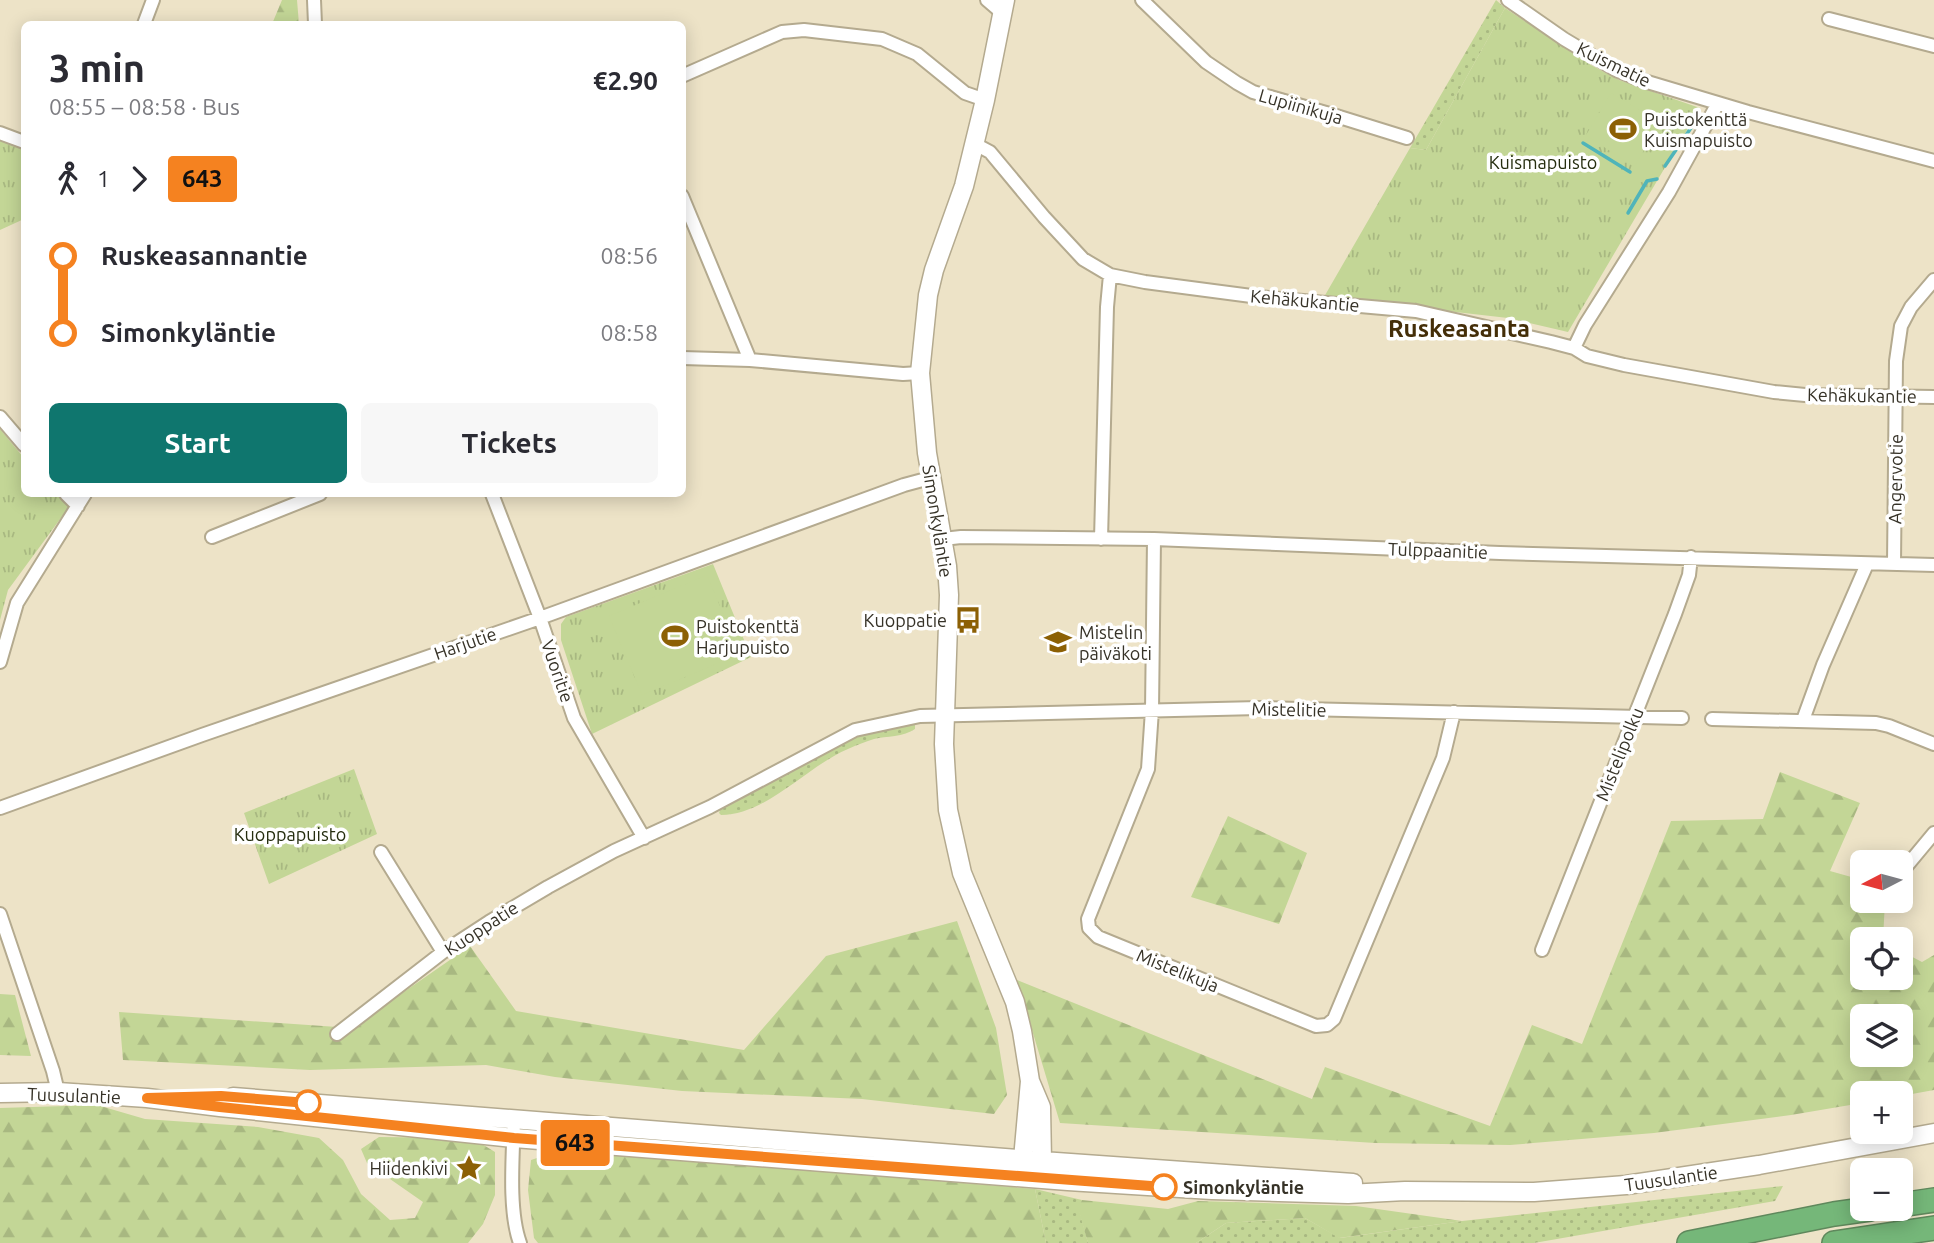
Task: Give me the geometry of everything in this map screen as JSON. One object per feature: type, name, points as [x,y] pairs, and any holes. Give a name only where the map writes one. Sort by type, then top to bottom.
[{"type":"highway","points":[[1913,1203],[1934,1200]]},
{"type":"highway","points":[[1689,1243],[1850,1212]]},
{"type":"highway","points":[[1837,1243],[1934,1227]]},
{"type":"highway","points":[[1837,1243],[1934,1236]]},
{"type":"main road","name":"Simonkyläntie","points":[[1003,6],[975,144],[957,209],[928,295],[920,373],[930,478],[947,566],[945,782],[962,873],[1015,1002],[1030,1081],[1041,1107],[1042,1161]]},
{"type":"main road","name":"Simonkyläntie","points":[[1030,1081],[1023,1159],[1031,1178]]},
{"type":"main road","name":"Tuusulantie","points":[[0,1093],[58,1092],[147,1098],[514,1138],[1031,1178],[1212,1190],[1348,1194],[1405,1191],[1534,1192],[1626,1185],[1759,1166],[1934,1133]]},
{"type":"main road","name":"Tuusulantie","points":[[147,1098],[221,1096],[1042,1161],[1348,1182],[1405,1191]]},
{"type":"main road","points":[[1031,1178],[1042,1161]]},
{"type":"street","points":[[145,21],[153,0]]},
{"type":"street","points":[[314,0],[315,21]]},
{"type":"street","points":[[987,0],[1003,6]]},
{"type":"street","name":"Lupiinikuja","points":[[1142,0],[1206,62],[1253,92],[1407,138]]},
{"type":"street","name":"Kuismatie","points":[[1508,0],[1564,39],[1616,70],[1674,91],[1934,161]]},
{"type":"street","points":[[1829,19],[1934,46]]},
{"type":"street","points":[[686,74],[782,32],[804,30],[882,39],[917,54],[965,93],[985,100]]},
{"type":"street","points":[[1574,348],[1669,192],[1718,103]]},
{"type":"street","points":[[0,133],[21,141]]},
{"type":"street","name":"Kehäkukantie","points":[[975,144],[990,152],[1083,259],[1110,275],[1259,297],[1416,311],[1574,348],[1587,356],[1624,365],[1774,392],[1934,397]]},
{"type":"street","points":[[686,206],[750,360]]},
{"type":"street","points":[[1101,539],[1110,275]]},
{"type":"street","name":"Angervotie","points":[[1894,564],[1896,361],[1901,326],[1911,307],[1934,280]]},
{"type":"street","points":[[686,358],[750,360],[903,374],[920,373]]},
{"type":"street","points":[[0,417],[21,442]]},
{"type":"street","name":"Harjutie","points":[[0,808],[930,478]]},
{"type":"street","points":[[69,497],[78,506]]},
{"type":"street","points":[[0,662],[17,603],[83,497]]},
{"type":"street","points":[[212,537],[312,497]]},
{"type":"street","name":"Vuoritie","points":[[493,497],[540,618],[574,718],[644,838]]},
{"type":"street","name":"Tulppaanitie","points":[[943,538],[1154,539],[1500,553],[1934,565]]},
{"type":"street","name":"Mistelikuja","points":[[1154,539],[1149,769],[1088,919],[1089,928],[1098,937],[1316,1026],[1327,1024],[1334,1019],[1443,758],[1454,712]]},
{"type":"street","name":"Mistelipolku","points":[[1542,950],[1689,575],[1691,557]]},
{"type":"street","points":[[1803,720],[1823,665],[1867,564]]},
{"type":"street","name":"Mistelitie","points":[[945,715],[1259,708],[1682,718]]},
{"type":"street","name":"Kuoppatie","points":[[337,1034],[443,952],[548,887],[614,851],[710,807],[855,730],[920,716],[945,715]]},
{"type":"street","points":[[1712,719],[1876,723],[1934,744]]},
{"type":"street","points":[[1913,858],[1934,833]]},
{"type":"street","points":[[381,852],[443,952]]},
{"type":"street","points":[[0,914],[58,1092]]},
{"type":"street","points":[[514,1119],[514,1206],[520,1243]]},
{"type":"green space","points":[[282,0],[297,0],[299,21],[273,21]]},
{"type":"green space","points":[[1496,0],[1505,8],[1426,150],[1410,148]]},
{"type":"green space","name":"Kuismapuisto","points":[[1505,8],[1591,65],[1619,80],[1700,108],[1568,332],[1508,318],[1324,297],[1410,148],[1426,150]]},
{"type":"green space","name":"Puistokenttä Kuismapuisto","points":[[1611,93],[1661,122],[1634,167],[1586,135]]},
{"type":"green space","points":[[0,140],[21,148],[21,220],[0,230]]},
{"type":"green space","points":[[0,429],[21,454],[21,497],[60,497],[69,507],[8,590],[0,620]]},
{"type":"green space","points":[[713,564],[751,657],[592,734],[561,640],[561,624],[566,617]]},
{"type":"green space","name":"Puistokenttä Harjupuisto","points":[[707,575],[740,654],[642,695],[609,616]]},
{"type":"green space","points":[[915,723],[915,729],[911,732],[854,746],[754,807],[738,813],[719,813],[720,810],[852,739],[871,732]]},
{"type":"green space","name":"Kuoppapuisto","points":[[354,769],[377,834],[269,884],[244,813]]},
{"type":"green space","points":[[1780,772],[1860,803],[1830,871],[1850,877],[1850,914],[1884,914],[1884,927],[1850,927],[1850,990],[1913,990],[1913,957],[1922,962],[1934,955],[1934,1090],[1913,1094],[1913,1081],[1850,1081],[1850,1105],[1654,1133],[1510,1145],[1375,1143],[1060,1123],[1017,980],[1312,1099],[1325,1067],[1490,1126],[1532,1025],[1582,1044],[1671,821],[1763,819]]},
{"type":"green space","points":[[1228,816],[1307,853],[1279,924],[1191,897]]},
{"type":"green space","points":[[957,921],[996,1028],[1007,1095],[994,1114],[862,1099],[682,1091],[555,1077],[486,1065],[310,1070],[123,1060],[119,1012],[352,1028],[470,946],[516,1011],[744,1050],[826,956]]},
{"type":"green space","points":[[0,994],[15,995],[31,1056],[0,1055]]},
{"type":"green space","points":[[97,1105],[145,1119],[258,1127],[319,1138],[343,1160],[361,1194],[390,1220],[415,1218],[423,1202],[367,1163],[361,1149],[379,1137],[472,1138],[495,1152],[495,1195],[483,1224],[468,1243],[0,1243],[0,1108]]},
{"type":"green space","points":[[561,1150],[1035,1189],[1046,1243],[538,1243],[534,1238],[528,1190],[531,1160]]},
{"type":"green space","points":[[1783,1186],[1775,1201],[1534,1243],[1196,1243],[1226,1223],[1305,1218],[1340,1238],[1462,1221]]},
{"type":"green space","points":[[1035,1189],[1082,1200],[1079,1209],[1088,1243],[1046,1243]]},
{"type":"green space","points":[[1082,1200],[1168,1209],[1198,1201],[1356,1206],[1462,1221],[1339,1238],[1305,1218],[1226,1223],[1196,1243],[1088,1243],[1078,1208]]},
{"type":"waterway","points":[[1665,166],[1695,122]]},
{"type":"waterway","points":[[1583,143],[1630,172]]},
{"type":"waterway","points":[[1628,213],[1647,181],[1657,179]]},
{"type":"bus line","name":"643","points":[[308,1103],[221,1096],[147,1098],[514,1138],[1164,1187]]},
{"type":"place","name":"Puistokenttä Kuismapuisto","points":[[1623,129]]},
{"type":"place","name":"Kuoppatie","points":[[968,620]]},
{"type":"place","name":"Puistokenttä Harjupuisto","points":[[675,636]]},
{"type":"place","name":"Mistelin päiväkoti","points":[[1058,642]]},
{"type":"place","name":"Hiidenkivi","points":[[469,1168]]},
{"type":"place","name":"Simonkyläntie","points":[[1164,1187]]},
{"type":"district","name":"Ruskeasanta","points":[[1459,328]]}]
